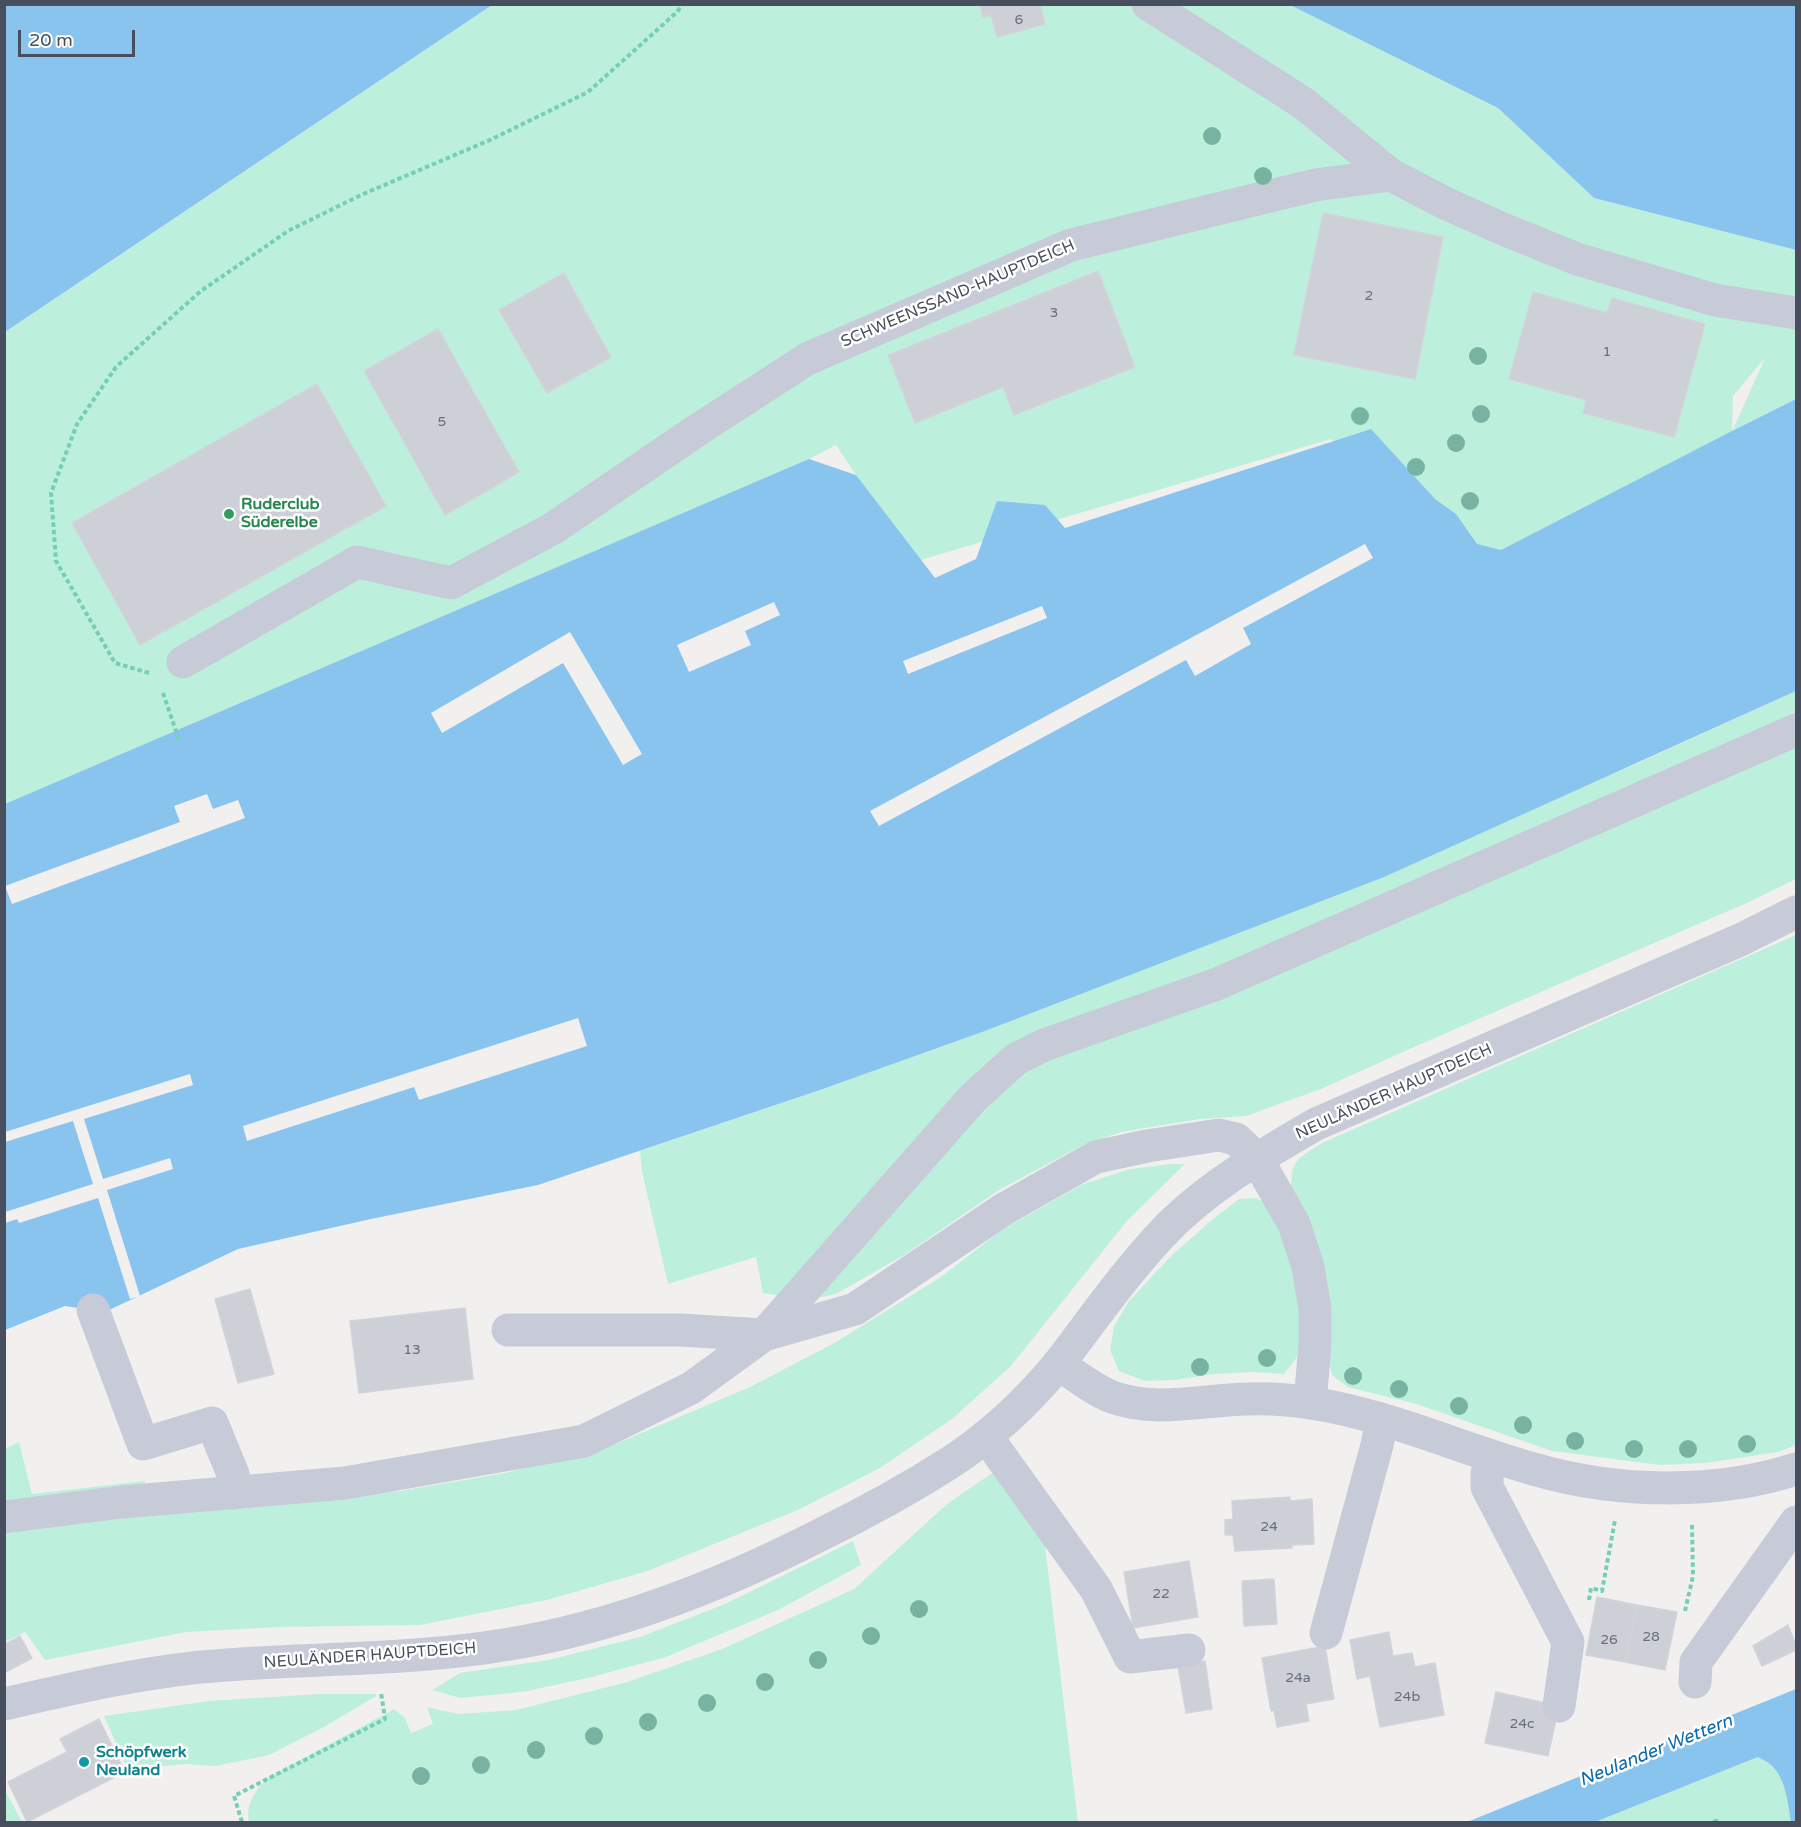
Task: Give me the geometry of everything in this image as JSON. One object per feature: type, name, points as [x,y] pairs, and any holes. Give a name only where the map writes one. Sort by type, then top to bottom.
[{"type":"street","points":[[1148,4],[1303,104],[1391,175],[1447,204],[1577,259],[1715,300],[1797,313]]},
{"type":"street","name":"SCHWEENSSAND-HAUPTDEICH","points":[[170,668],[357,562],[451,583],[552,529],[807,359],[1071,245],[1315,185],[1391,175]]},
{"type":"street","points":[[4,1516],[122,1502],[345,1483],[584,1442],[691,1388],[764,1335],[973,1098],[1016,1059],[1044,1045],[1217,984],[1797,730]]},
{"type":"street","name":"NEULÄNDER HAUPTDEICH","points":[[4,1704],[147,1673],[227,1665],[438,1654],[511,1644],[583,1628],[657,1606],[748,1570],[867,1512],[954,1460],[987,1436],[1058,1364],[1124,1278],[1161,1235],[1198,1201],[1257,1159],[1316,1124],[1740,940],[1797,912]]},
{"type":"street","points":[[508,1330],[680,1330],[764,1335],[855,1309],[1004,1209],[1096,1157],[1147,1146],[1219,1135],[1236,1139],[1257,1159],[1294,1224],[1308,1268],[1315,1309],[1316,1344],[1310,1402]]},
{"type":"street","points":[[93,1310],[142,1444],[212,1423],[233,1474],[234,1493]]},
{"type":"street","points":[[1058,1364],[1106,1394],[1140,1404],[1164,1406],[1249,1398],[1310,1402],[1382,1420],[1538,1471],[1589,1482],[1654,1488],[1714,1485],[1772,1476],[1797,1468]]},
{"type":"street","points":[[1326,1633],[1382,1420]]},
{"type":"street","points":[[987,1436],[1096,1589],[1130,1657],[1189,1650]]},
{"type":"street","points":[[1491,1456],[1486,1474],[1487,1487],[1568,1642],[1558,1706]]},
{"type":"street","points":[[1695,1682],[1696,1662],[1797,1522]]},
{"type":"path","points":[[180,742],[170,668],[115,663],[57,561],[51,494],[77,424],[116,367],[201,291],[288,231],[361,195],[490,140],[588,92],[683,4]]},
{"type":"path","points":[[1684,1617],[1693,1576],[1692,1517]]},
{"type":"path","points":[[1591,1588],[1602,1591],[1607,1564]]},
{"type":"path","points":[[242,1822],[234,1796],[385,1719],[375,1658]]},
{"type":"path","points":[[1713,1822],[1719,1822]]},
{"type":"green space","points":[[492,5],[1290,5],[1498,108],[1594,198],[1796,250],[1796,399],[1732,431],[1511,576],[1331,439],[914,562],[836,445],[538,601],[5,820],[5,332]],"holes":[[[1765,358],[1733,429],[1733,396]]]},
{"type":"green space","points":[[1796,691],[1796,725],[995,1067],[787,1297],[763,1293],[756,1257],[668,1284],[642,1172],[640,1151],[985,1031],[1138,971],[1636,764]]},
{"type":"green space","points":[[1796,744],[1796,879],[1749,902],[1321,1089],[1246,1116],[1200,1119],[1121,1132],[1083,1145],[999,1190],[906,1254],[836,1294],[808,1300],[979,1107],[1024,1069]]},
{"type":"green space","points":[[1796,935],[1796,1445],[1778,1452],[1706,1463],[1660,1465],[1552,1451],[1416,1404],[1348,1387],[1332,1375],[1291,1193],[1292,1174],[1300,1158],[1322,1143]]},
{"type":"green space","points":[[1185,1164],[1127,1221],[1011,1366],[952,1419],[880,1468],[800,1509],[648,1571],[547,1600],[420,1625],[277,1627],[186,1632],[45,1660],[25,1632],[5,1642],[5,1449],[19,1442],[32,1494],[145,1481],[146,1510],[400,1491],[505,1473],[613,1445],[750,1387],[836,1342],[941,1277],[1003,1229],[1083,1184],[1130,1169]]},
{"type":"green space","points":[[1256,1198],[1270,1205],[1280,1220],[1305,1319],[1297,1357],[1284,1374],[1252,1372],[1145,1381],[1119,1371],[1110,1350],[1114,1326],[1129,1301],[1172,1255],[1213,1219],[1239,1199]]},
{"type":"green space","points":[[998,1469],[1045,1545],[1078,1822],[249,1822],[249,1808],[253,1796],[271,1776],[394,1709],[405,1718],[411,1733],[433,1724],[427,1707],[458,1714],[516,1710],[627,1682],[722,1649],[854,1589],[947,1504]]},
{"type":"green space","points":[[853,1541],[861,1565],[778,1610],[666,1657],[588,1678],[522,1692],[460,1698],[432,1690],[460,1673],[548,1660],[640,1637],[725,1604]]},
{"type":"green space","points":[[319,1694],[376,1694],[376,1696],[324,1727],[269,1755],[216,1766],[186,1764],[127,1769],[104,1716],[209,1701]]},
{"type":"green space","points":[[1796,1744],[1796,1822],[1595,1822],[1758,1757]]},
{"type":"green space","points":[[5,1790],[22,1822],[5,1822]]},
{"type":"water","points":[[5,4],[492,4],[492,5],[5,332]]},
{"type":"water","points":[[1290,5],[1796,5],[1796,250],[1594,198],[1498,108]]},
{"type":"water","points":[[1796,399],[1796,691],[1384,877],[985,1031],[820,1090],[538,1185],[238,1249],[105,1312],[65,1306],[5,1330],[5,804],[809,459],[856,475],[935,578],[976,559],[997,501],[1045,505],[1065,528],[1371,429],[1435,499],[1456,514],[1477,544],[1501,550]]},
{"type":"water","name":"Neulander Wettern","points":[[1796,1689],[1796,1822],[1791,1822],[1780,1776],[1770,1764],[1758,1757],[1595,1822],[1467,1822]]},
{"type":"pier","points":[[1365,544],[1373,558],[1243,628],[1251,644],[1195,676],[1186,660],[879,826],[870,811]]},
{"type":"pier","points":[[774,602],[780,615],[745,631],[751,645],[689,672],[677,645]]},
{"type":"pier","points":[[1042,606],[1047,618],[908,674],[903,661]]},
{"type":"pier","points":[[570,632],[642,754],[623,765],[563,663],[442,733],[431,713]]},
{"type":"pier","points":[[207,794],[213,809],[238,800],[245,818],[12,904],[5,886],[180,822],[174,806]]},
{"type":"pier","points":[[578,1018],[587,1046],[419,1100],[414,1087],[247,1141],[243,1126]]},
{"type":"pier","points":[[190,1074],[193,1085],[84,1119],[103,1179],[170,1158],[173,1169],[107,1190],[140,1296],[130,1299],[98,1198],[19,1223],[17,1219],[5,1223],[5,1212],[93,1184],[73,1121],[5,1142],[5,1132]]},
{"type":"building","points":[[980,4],[1040,4],[1045,24],[997,37],[991,15],[983,17]]},
{"type":"building","points":[[1323,213],[1443,237],[1415,379],[1294,355]]},
{"type":"building","points":[[1098,271],[1135,367],[1014,415],[1003,387],[915,423],[888,355]]},
{"type":"building","points":[[564,273],[611,357],[547,393],[499,310]]},
{"type":"building","points":[[1533,292],[1607,313],[1612,298],[1705,324],[1674,437],[1583,413],[1586,400],[1509,379]]},
{"type":"building","points":[[438,329],[519,472],[445,515],[364,371]]},
{"type":"building","name":"Ruderclub Süderelbe","points":[[317,384],[386,506],[140,645],[72,523]]},
{"type":"building","points":[[250,1289],[274,1374],[238,1383],[215,1299]]},
{"type":"building","points":[[465,1308],[473,1379],[359,1393],[350,1321]]},
{"type":"building","points":[[1290,1497],[1290,1501],[1312,1499],[1314,1544],[1292,1545],[1292,1548],[1235,1551],[1233,1535],[1225,1535],[1225,1520],[1233,1519],[1232,1501]]},
{"type":"building","points":[[1189,1561],[1198,1617],[1133,1628],[1124,1572]]},
{"type":"building","points":[[1274,1579],[1277,1624],[1244,1626],[1242,1581]]},
{"type":"building","points":[[1597,1597],[1637,1605],[1625,1662],[1586,1655]]},
{"type":"building","points":[[1637,1605],[1677,1612],[1665,1670],[1625,1662]]},
{"type":"building","points":[[1788,1625],[1796,1650],[1762,1666],[1753,1646]]},
{"type":"building","points":[[1389,1632],[1393,1656],[1412,1653],[1415,1667],[1435,1663],[1444,1715],[1380,1727],[1370,1676],[1357,1679],[1350,1640]]},
{"type":"building","points":[[20,1636],[32,1658],[4,1673],[4,1645]]},
{"type":"building","points":[[1325,1646],[1334,1699],[1306,1704],[1309,1721],[1277,1727],[1274,1710],[1271,1711],[1262,1658]]},
{"type":"building","points":[[1205,1661],[1212,1709],[1186,1713],[1178,1666]]},
{"type":"building","points":[[1496,1692],[1559,1706],[1548,1756],[1485,1743]]},
{"type":"building","name":"Schöpfwerk Neuland","points":[[99,1719],[125,1772],[27,1822],[8,1782],[67,1752],[60,1739]]},
{"type":"place","name":"Ruderclub Süderelbe","points":[[229,514]]},
{"type":"place","name":"Schöpfwerk Neuland","points":[[84,1762]]}]
